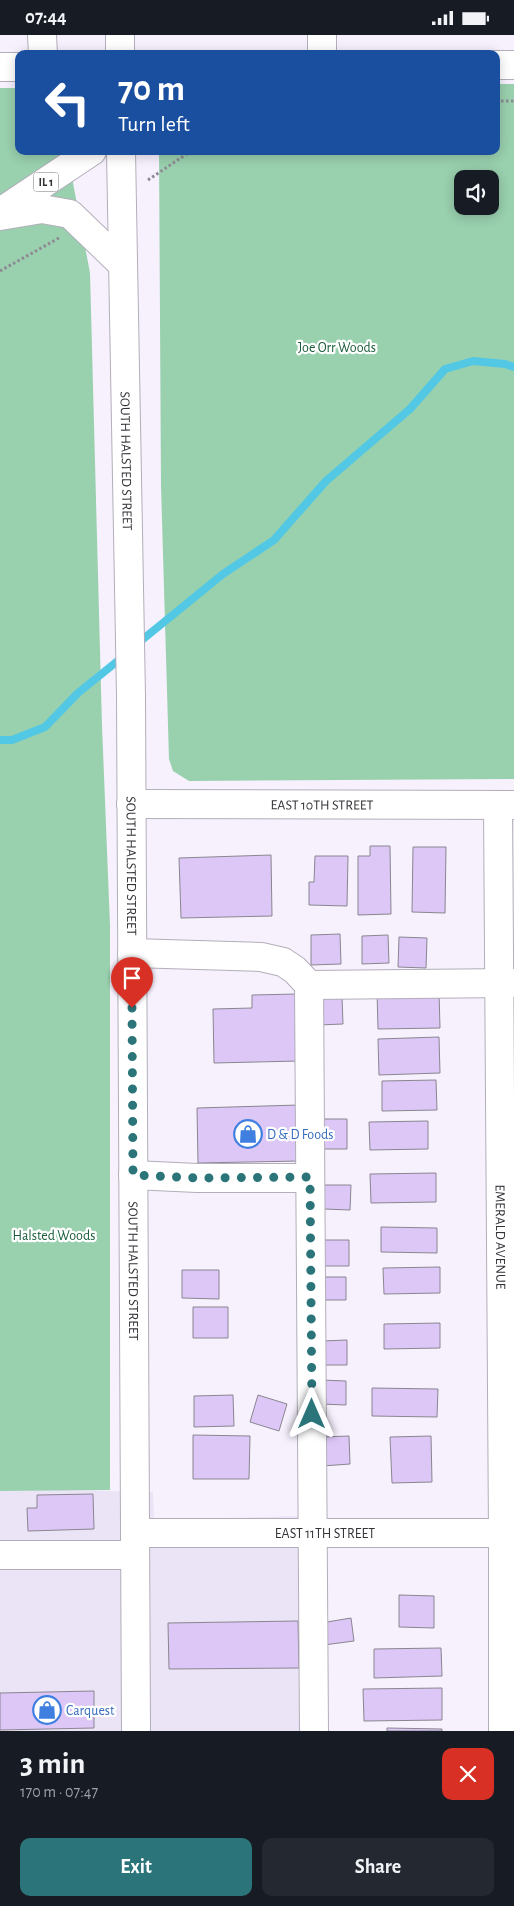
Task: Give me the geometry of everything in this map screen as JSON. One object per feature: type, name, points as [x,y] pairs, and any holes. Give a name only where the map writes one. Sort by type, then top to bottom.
[{"type":"street","points":[[42,35],[43,50]]},
{"type":"street","points":[[120,35],[120,50]]},
{"type":"street","points":[[322,35],[322,50]]},
{"type":"street","points":[[500,65],[514,65]]},
{"type":"street","points":[[0,67],[15,67]]},
{"type":"street","name":"IL 1","points":[[0,214],[86,155]]},
{"type":"street","name":"SOUTH HALSTED STREET","points":[[121,155],[131,696],[136,1731]]},
{"type":"street","points":[[0,214],[42,209],[70,214],[124,265]]},
{"type":"street","name":"EAST 10TH STREET","points":[[131,804],[506,805]]},
{"type":"street","name":"EMERALD AVENUE","points":[[503,1731],[509,1533],[506,805]]},
{"type":"street","points":[[132,953],[261,957],[284,962],[295,970],[309,985],[314,1731]]},
{"type":"street","points":[[309,985],[506,983]]},
{"type":"street","points":[[133,1175],[198,1178],[310,1177]]},
{"type":"street","name":"EAST 11TH STREET","points":[[0,1555],[135,1544],[313,1533],[509,1533]]},
{"type":"path","points":[[500,101],[514,101]]},
{"type":"path","points":[[159,173],[185,155]]},
{"type":"path","points":[[0,271],[61,237]]},
{"type":"shaded area","points":[[0,1491],[153,1492],[154,1520],[303,1516],[305,1731],[0,1731]]},
{"type":"green space","name":"Joe Orr Woods","points":[[500,84],[514,84],[514,779],[189,781],[173,771],[169,759],[161,485],[159,155],[500,155]]},
{"type":"green space","name":"Halsted Woods","points":[[0,88],[15,88],[15,155],[68,155],[90,273],[102,726],[110,925],[110,1490],[0,1491]]},
{"type":"building","points":[[370,846],[390,846],[391,914],[358,915],[358,856],[370,856]]},
{"type":"building","points":[[413,847],[446,847],[445,913],[412,912]]},
{"type":"building","points":[[271,855],[272,916],[181,918],[179,858]]},
{"type":"building","points":[[315,856],[348,856],[347,906],[309,905],[309,882],[314,882]]},
{"type":"building","points":[[340,934],[341,964],[311,965],[311,935]]},
{"type":"building","points":[[388,935],[389,963],[362,964],[362,936]]},
{"type":"building","points":[[399,937],[427,938],[426,968],[398,967]]},
{"type":"building","points":[[377,991],[439,991],[440,1028],[378,1029]]},
{"type":"building","points":[[297,994],[299,1061],[214,1063],[213,1009],[252,1008],[252,995]]},
{"type":"building","points":[[342,997],[343,1024],[318,1025],[317,998]]},
{"type":"building","points":[[439,1037],[440,1073],[379,1075],[378,1039]]},
{"type":"building","points":[[436,1080],[437,1110],[382,1111],[382,1081]]},
{"type":"building","name":"D & D Foods","points":[[299,1105],[300,1161],[198,1163],[197,1108]]},
{"type":"building","points":[[319,1119],[347,1119],[347,1149],[319,1149]]},
{"type":"building","points":[[428,1121],[428,1149],[370,1150],[369,1122]]},
{"type":"building","points":[[436,1173],[436,1202],[371,1203],[370,1174]]},
{"type":"building","points":[[324,1185],[351,1185],[350,1210],[324,1209]]},
{"type":"building","points":[[381,1227],[437,1228],[437,1253],[381,1252]]},
{"type":"building","points":[[323,1240],[349,1240],[349,1266],[323,1266]]},
{"type":"building","points":[[440,1267],[440,1293],[384,1294],[383,1268]]},
{"type":"building","points":[[182,1270],[219,1270],[219,1299],[182,1298]]},
{"type":"building","points":[[324,1277],[346,1277],[346,1300],[324,1300]]},
{"type":"building","points":[[193,1307],[228,1307],[228,1338],[193,1338]]},
{"type":"building","points":[[440,1323],[440,1348],[384,1349],[384,1324]]},
{"type":"building","points":[[347,1340],[347,1365],[323,1365],[322,1341]]},
{"type":"building","points":[[321,1380],[346,1381],[346,1405],[321,1404]]},
{"type":"building","points":[[372,1388],[438,1389],[437,1417],[372,1416]]},
{"type":"building","points":[[233,1395],[234,1426],[194,1427],[194,1396]]},
{"type":"building","points":[[258,1395],[287,1404],[279,1431],[250,1422]]},
{"type":"building","points":[[193,1435],[250,1436],[249,1479],[193,1479]]},
{"type":"building","points":[[349,1436],[350,1464],[322,1466],[321,1437]]},
{"type":"building","points":[[431,1436],[432,1482],[392,1483],[390,1437]]},
{"type":"building","points":[[93,1494],[94,1529],[28,1531],[27,1508],[37,1508],[37,1495]]},
{"type":"building","points":[[399,1595],[434,1596],[434,1628],[399,1627]]},
{"type":"building","points":[[351,1618],[354,1641],[324,1645],[321,1623]]},
{"type":"building","points":[[298,1621],[299,1668],[169,1669],[168,1623]]},
{"type":"building","points":[[441,1648],[442,1676],[374,1678],[374,1649]]},
{"type":"building","points":[[442,1688],[442,1720],[364,1721],[363,1689]]},
{"type":"building","name":"Carquest","points":[[94,1691],[94,1728],[0,1730],[0,1693]]},
{"type":"building","points":[[387,1728],[442,1729],[442,1731],[387,1731]]},
{"type":"waterway","points":[[137,644],[223,574],[274,540],[326,481],[410,409],[445,369],[473,361],[505,364],[514,367]]},
{"type":"waterway","points":[[0,740],[12,740],[45,727],[78,693],[125,655]]},
{"type":"place","name":"D & D Foods","points":[[248,1134]]},
{"type":"place","name":"Carquest","points":[[47,1710]]},
{"type":"route","points":[[132,1008],[133,1175],[198,1178],[310,1177],[312,1414]]}]
